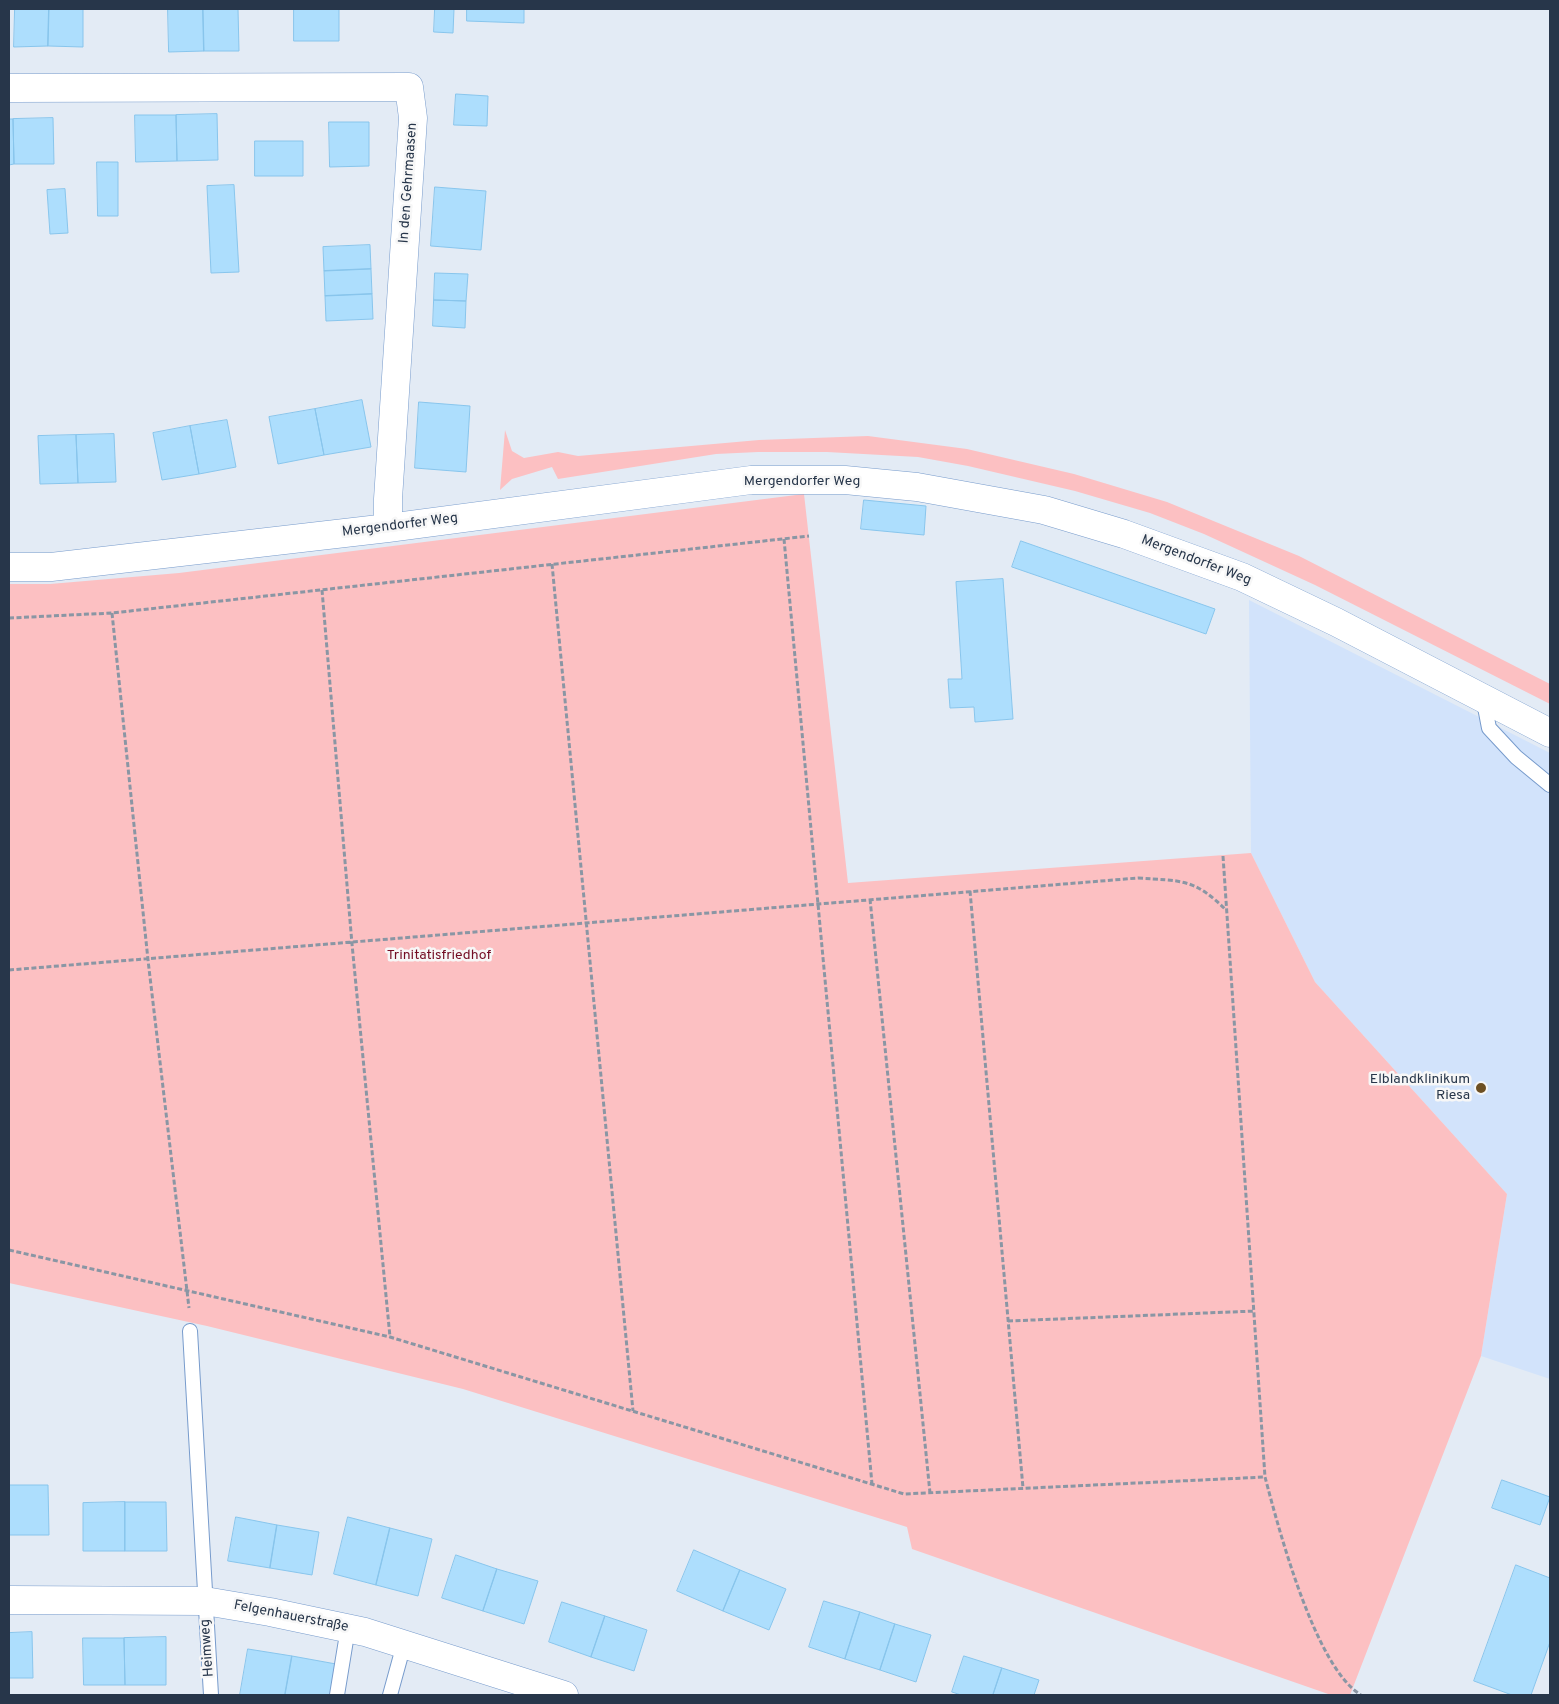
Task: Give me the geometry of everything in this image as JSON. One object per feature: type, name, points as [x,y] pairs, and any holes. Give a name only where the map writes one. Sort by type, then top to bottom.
[{"type":"street","name":"In den Gehrmaasen","points":[[9,88],[409,87],[413,118],[388,498],[388,528]]},
{"type":"street","name":"Mergendorfer Weg","points":[[9,567],[52,566],[388,528],[751,480],[845,480],[917,487],[1044,510],[1133,537],[1242,578],[1336,622],[1550,733]]},
{"type":"street","name":"Felgenhauerstraße","points":[[9,1600],[205,1601],[348,1628],[564,1695]]},
{"type":"lane","points":[[1483,697],[1489,728],[1516,757],[1550,785]]},
{"type":"lane","name":"Heimweg","points":[[190,1331],[211,1695]]},
{"type":"lane","points":[[337,1695],[348,1628]]},
{"type":"lane","points":[[390,1695],[404,1644]]},
{"type":"path","points":[[9,618],[112,613],[809,536]]},
{"type":"path","points":[[784,539],[872,1484]]},
{"type":"path","points":[[552,564],[633,1411]]},
{"type":"path","points":[[322,590],[352,944],[390,1337]]},
{"type":"path","points":[[112,613],[148,960],[187,1290],[190,1331]]},
{"type":"path","points":[[1223,856],[1265,1478],[1283,1546],[1320,1643],[1352,1690],[1361,1695]]},
{"type":"path","points":[[9,970],[352,944],[818,903],[1138,878],[1186,881],[1210,894],[1228,911]]},
{"type":"path","points":[[970,891],[1023,1488]]},
{"type":"path","points":[[870,899],[930,1493]]},
{"type":"path","points":[[9,1250],[390,1337],[904,1494],[1265,1478]]},
{"type":"path","points":[[1008,1321],[1255,1310]]},
{"type":"shaded area","name":"Elblandklinikum Riesa","points":[[1249,600],[1550,753],[1550,1379],[1481,1356],[1507,1194],[1315,982],[1251,853]]},
{"type":"green space","points":[[505,430],[512,451],[524,458],[558,452],[578,456],[759,440],[868,436],[967,449],[1074,474],[1167,502],[1299,556],[1550,684],[1550,704],[1315,585],[1204,534],[1150,513],[1075,491],[968,466],[918,457],[827,452],[716,454],[558,479],[552,467],[512,479],[500,490]]},
{"type":"green space","name":"Trinitatisfriedhof","points":[[804,494],[848,883],[1251,853],[1315,982],[1507,1194],[1481,1356],[1350,1695],[1331,1695],[912,1549],[907,1527],[463,1389],[207,1326],[9,1283],[9,584],[50,584],[179,573]]},
{"type":"building","points":[[15,9],[49,9],[48,46],[14,47]]},
{"type":"building","points":[[49,9],[83,9],[83,47],[48,46]]},
{"type":"building","points":[[168,9],[203,9],[204,51],[169,52]]},
{"type":"building","points":[[203,9],[238,9],[239,51],[204,51]]},
{"type":"building","points":[[294,9],[339,9],[339,41],[294,41]]},
{"type":"building","points":[[435,9],[454,9],[453,33],[434,32]]},
{"type":"building","points":[[467,9],[524,9],[524,23],[467,21]]},
{"type":"building","points":[[456,94],[488,96],[487,126],[454,125]]},
{"type":"building","points":[[217,114],[218,160],[177,161],[176,115]]},
{"type":"building","points":[[135,115],[176,115],[177,161],[136,162]]},
{"type":"building","points":[[53,118],[54,164],[14,164],[13,119]]},
{"type":"building","points":[[9,119],[13,119],[14,164],[9,165]]},
{"type":"building","points":[[329,122],[369,122],[369,166],[330,167]]},
{"type":"building","points":[[255,141],[303,141],[303,176],[255,176]]},
{"type":"building","points":[[97,162],[118,162],[118,216],[98,216]]},
{"type":"building","points":[[234,185],[239,272],[211,273],[207,186]]},
{"type":"building","points":[[435,187],[486,191],[481,250],[431,246]]},
{"type":"building","points":[[65,189],[68,233],[50,234],[47,190]]},
{"type":"building","points":[[370,245],[371,269],[324,271],[323,247]]},
{"type":"building","points":[[371,269],[372,294],[325,296],[324,271]]},
{"type":"building","points":[[435,273],[468,274],[466,301],[434,300]]},
{"type":"building","points":[[372,294],[373,319],[326,321],[325,296]]},
{"type":"building","points":[[434,300],[466,301],[465,328],[433,326]]},
{"type":"building","points":[[362,400],[371,447],[324,455],[315,409]]},
{"type":"building","points":[[419,402],[470,406],[466,472],[415,468]]},
{"type":"building","points":[[315,409],[324,455],[278,464],[269,417]]},
{"type":"building","points":[[227,420],[236,467],[199,474],[190,426]]},
{"type":"building","points":[[190,426],[199,474],[162,480],[153,433]]},
{"type":"building","points":[[114,434],[116,482],[78,483],[76,435]]},
{"type":"building","points":[[76,435],[78,483],[40,484],[38,436]]},
{"type":"building","points":[[864,500],[926,506],[924,535],[861,529]]},
{"type":"building","points":[[1021,541],[1215,609],[1206,634],[1012,567]]},
{"type":"building","points":[[1003,579],[1013,719],[975,722],[974,707],[950,708],[948,679],[962,679],[956,582]]},
{"type":"building","points":[[1502,1480],[1550,1497],[1540,1525],[1492,1508]]},
{"type":"building","points":[[9,1485],[48,1485],[49,1535],[9,1535]]},
{"type":"building","points":[[125,1502],[125,1551],[83,1551],[83,1503]]},
{"type":"building","points":[[125,1502],[166,1502],[167,1551],[125,1551]]},
{"type":"building","points":[[236,1517],[277,1525],[270,1568],[228,1561]]},
{"type":"building","points":[[348,1517],[390,1528],[376,1585],[334,1574]]},
{"type":"building","points":[[277,1525],[319,1532],[312,1575],[270,1568]]},
{"type":"building","points":[[390,1528],[432,1539],[418,1596],[376,1585]]},
{"type":"building","points":[[694,1550],[740,1570],[723,1611],[677,1591]]},
{"type":"building","points":[[456,1555],[497,1569],[483,1611],[442,1598]]},
{"type":"building","points":[[1516,1565],[1550,1578],[1550,1642],[1531,1695],[1512,1695],[1474,1681]]},
{"type":"building","points":[[497,1569],[538,1581],[524,1624],[483,1611]]},
{"type":"building","points":[[740,1570],[786,1589],[769,1630],[723,1611]]},
{"type":"building","points":[[824,1601],[860,1612],[845,1659],[809,1647]]},
{"type":"building","points":[[562,1602],[605,1616],[591,1657],[549,1642]]},
{"type":"building","points":[[860,1612],[895,1624],[880,1670],[845,1659]]},
{"type":"building","points":[[605,1616],[647,1630],[634,1671],[591,1657]]},
{"type":"building","points":[[895,1624],[931,1635],[916,1682],[880,1670]]},
{"type":"building","points":[[32,1632],[33,1678],[9,1678],[9,1633]]},
{"type":"building","points":[[166,1637],[166,1685],[125,1685],[124,1638]]},
{"type":"building","points":[[83,1638],[124,1638],[125,1685],[84,1685]]},
{"type":"building","points":[[248,1649],[292,1656],[285,1695],[240,1695]]},
{"type":"building","points":[[292,1656],[336,1664],[331,1695],[285,1695]]},
{"type":"building","points":[[964,1656],[1002,1668],[993,1695],[961,1695],[952,1692]]},
{"type":"building","points":[[1002,1668],[1039,1680],[1034,1695],[993,1695]]},
{"type":"place","name":"Elblandklinikum Riesa","points":[[1481,1088]]}]
